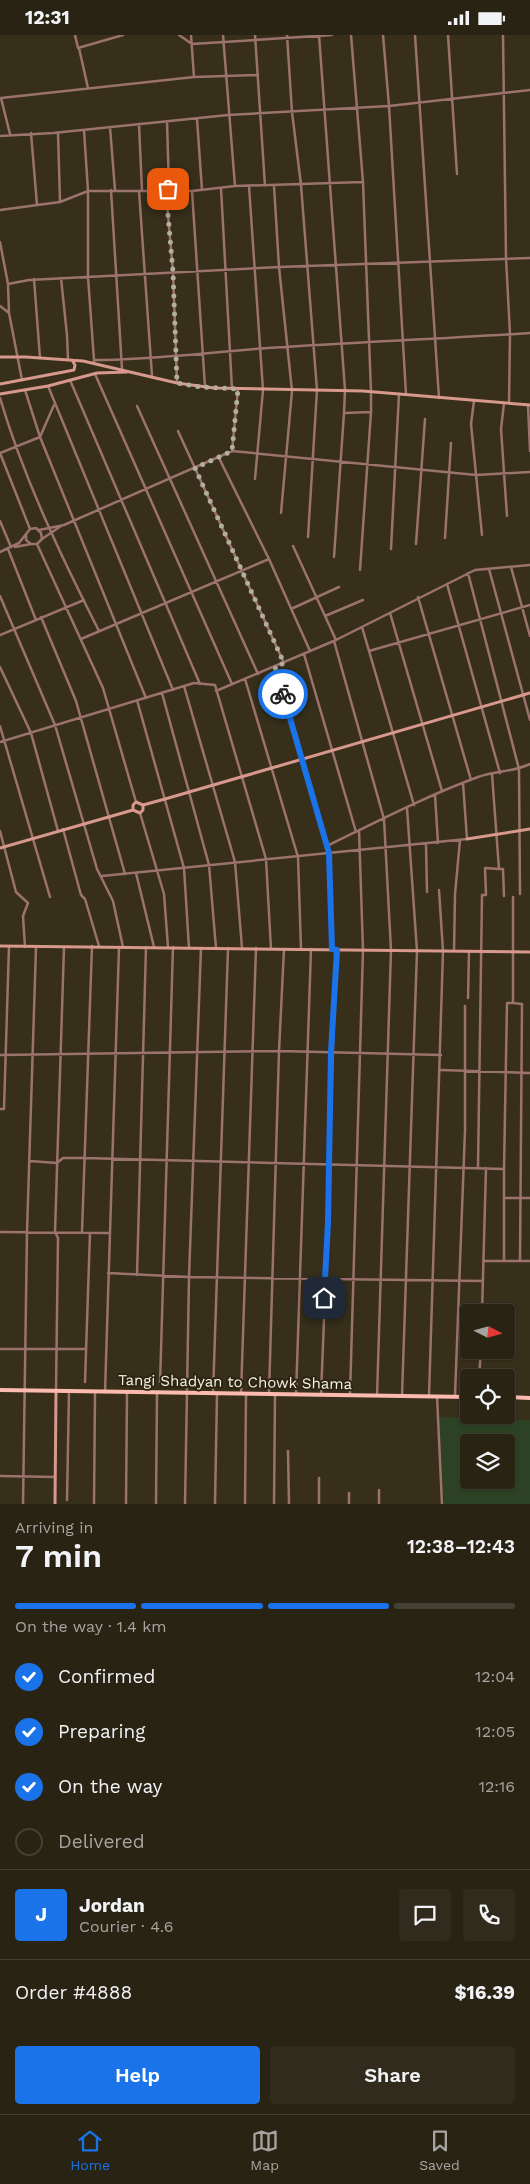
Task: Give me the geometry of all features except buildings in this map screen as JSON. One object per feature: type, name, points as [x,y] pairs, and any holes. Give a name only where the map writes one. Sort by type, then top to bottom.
[{"type":"main road","points":[[0,357],[94,362],[177,383],[205,387],[292,391],[345,390],[529,405]]},
{"type":"main road","points":[[0,384],[74,370],[75,365],[70,360]]},
{"type":"main road","points":[[0,396],[48,386],[95,373],[132,371]]},
{"type":"main road","points":[[133,810],[133,805],[136,802],[143,805],[191,792],[530,693]]},
{"type":"main road","points":[[0,848],[133,810],[140,813],[143,810],[143,805]]},
{"type":"main road","points":[[467,839],[530,829]]},
{"type":"main road","points":[[0,946],[530,952]]},
{"type":"main road","name":"Tangi Shadyan to Chowk Shama","points":[[0,1390],[460,1397]]},
{"type":"main road","points":[[55,1504],[56,1391]]},
{"type":"main road","points":[[515,1397],[530,1398]]},
{"type":"street","points":[[76,35],[88,88]]},
{"type":"street","points":[[80,47],[123,35]]},
{"type":"street","points":[[178,35],[192,45],[332,35]]},
{"type":"street","points":[[191,35],[194,77]]},
{"type":"street","points":[[223,35],[235,186]]},
{"type":"street","points":[[256,35],[265,186]]},
{"type":"street","points":[[319,35],[334,265],[345,390],[334,557]]},
{"type":"street","points":[[351,35],[362,182],[371,392],[360,570]]},
{"type":"street","points":[[383,35],[406,394]]},
{"type":"street","points":[[414,35],[439,398]]},
{"type":"street","points":[[448,35],[457,174]]},
{"type":"street","points":[[503,35],[506,258],[510,334],[509,403]]},
{"type":"street","points":[[287,37],[292,112],[308,266],[312,345],[317,391],[308,537]]},
{"type":"street","points":[[10,134],[0,97],[194,77],[258,75]]},
{"type":"street","points":[[0,135],[58,133],[228,115],[292,112],[355,106],[389,106],[530,90]]},
{"type":"street","points":[[197,119],[202,190]]},
{"type":"street","points":[[167,122],[169,188],[166,192],[173,272],[177,383]]},
{"type":"street","points":[[139,125],[145,274],[152,376]]},
{"type":"street","points":[[110,127],[122,369]]},
{"type":"street","points":[[84,130],[88,191],[88,277],[94,362],[341,343],[530,333]]},
{"type":"street","points":[[31,133],[37,205]]},
{"type":"street","points":[[58,133],[60,202]]},
{"type":"street","points":[[0,210],[60,202],[88,191],[166,192],[235,186],[362,182]]},
{"type":"street","points":[[249,186],[263,390],[255,479]]},
{"type":"street","points":[[274,186],[292,391],[281,513]]},
{"type":"street","points":[[221,188],[232,389]]},
{"type":"street","points":[[192,191],[205,387]]},
{"type":"street","points":[[0,242],[8,284],[9,313],[22,380]]},
{"type":"street","points":[[8,284],[34,279],[530,257]]},
{"type":"street","points":[[61,278],[70,360]]},
{"type":"street","points":[[34,279],[40,358]]},
{"type":"street","points":[[0,306],[9,313]]},
{"type":"street","points":[[95,373],[232,684]]},
{"type":"street","points":[[70,380],[167,602],[200,684]]},
{"type":"street","points":[[48,386],[173,690]]},
{"type":"street","points":[[232,451],[238,389]]},
{"type":"street","points":[[25,390],[40,437],[146,697]]},
{"type":"street","points":[[391,549],[399,394]]},
{"type":"street","points":[[0,396],[15,446],[52,533],[100,631]]},
{"type":"street","points":[[474,401],[471,424],[482,535]]},
{"type":"street","points":[[30,529],[0,453],[40,437],[54,403]]},
{"type":"street","points":[[504,403],[501,429],[507,516]]},
{"type":"street","points":[[529,405],[530,451]]},
{"type":"street","points":[[137,406],[218,581],[258,674]]},
{"type":"street","points":[[344,413],[370,412]]},
{"type":"street","points":[[416,545],[425,419]]},
{"type":"street","points":[[178,431],[284,663]]},
{"type":"street","points":[[445,538],[450,443]]},
{"type":"street","points":[[38,544],[42,539],[74,520],[232,451],[312,461],[476,475],[530,473]]},
{"type":"street","points":[[219,457],[269,559],[310,651]]},
{"type":"street","points":[[0,521],[36,620]]},
{"type":"street","points":[[30,529],[39,530],[64,525]]},
{"type":"street","points":[[9,548],[22,541],[30,529]]},
{"type":"street","points":[[39,530],[42,539]]},
{"type":"street","points":[[26,534],[26,540],[31,544]]},
{"type":"street","points":[[0,551],[38,544]]},
{"type":"street","points":[[38,544],[103,688],[136,802]]},
{"type":"street","points":[[293,546],[335,640],[384,819],[391,950],[377,1396]]},
{"type":"street","points":[[81,639],[269,559]]},
{"type":"street","points":[[216,691],[335,640],[475,570],[530,565]]},
{"type":"street","points":[[511,567],[530,636]]},
{"type":"street","points":[[489,569],[530,720]]},
{"type":"street","points":[[468,573],[520,769],[520,894]]},
{"type":"street","points":[[447,583],[500,773]]},
{"type":"street","points":[[291,609],[339,587]]},
{"type":"street","points":[[0,596],[56,725],[97,869],[114,901],[121,947],[109,1233],[105,1392]]},
{"type":"street","points":[[418,597],[471,780]]},
{"type":"street","points":[[0,635],[84,600]]},
{"type":"street","points":[[325,616],[362,600]]},
{"type":"street","points":[[369,651],[398,641],[530,605]]},
{"type":"street","points":[[390,613],[424,724],[442,791]]},
{"type":"street","points":[[41,617],[82,717],[126,874]]},
{"type":"street","points":[[362,627],[414,805]]},
{"type":"street","points":[[304,654],[357,831],[359,851],[363,950],[350,1395]]},
{"type":"street","points":[[0,667],[31,733],[58,831]]},
{"type":"street","points":[[275,667],[329,853],[332,949]]},
{"type":"street","points":[[245,679],[298,857],[302,949]]},
{"type":"street","points":[[0,742],[184,686],[215,685],[266,859],[271,949]]},
{"type":"street","points":[[184,686],[235,862],[242,948]]},
{"type":"street","points":[[162,693],[191,792],[209,865],[216,948]]},
{"type":"street","points":[[137,701],[184,868],[189,947]]},
{"type":"street","points":[[0,726],[50,897]]},
{"type":"street","points":[[327,846],[442,791],[471,780],[520,769],[530,764]]},
{"type":"street","points":[[492,774],[499,869]]},
{"type":"street","points":[[102,876],[467,839],[463,783]]},
{"type":"street","points":[[435,795],[438,843]]},
{"type":"street","points":[[402,1396],[417,951],[407,808]]},
{"type":"street","points":[[140,813],[164,894],[168,947]]},
{"type":"street","points":[[63,829],[81,895],[86,904],[99,946]]},
{"type":"street","points":[[0,831],[16,892],[28,903],[24,916],[25,947]]},
{"type":"street","points":[[454,951],[455,894],[460,840]]},
{"type":"street","points":[[426,844],[426,892]]},
{"type":"street","points":[[478,1168],[482,895],[486,895],[485,868],[503,869],[504,895]]},
{"type":"street","points":[[136,873],[154,947]]},
{"type":"street","points":[[429,1396],[441,1055],[443,951],[439,890]]},
{"type":"street","points":[[513,897],[513,1003]]},
{"type":"street","points":[[0,1109],[4,1109],[9,946]]},
{"type":"street","points":[[82,1232],[92,946]]},
{"type":"street","points":[[23,1504],[27,1232],[36,947]]},
{"type":"street","points":[[56,1391],[55,1349],[58,1238],[55,1232],[64,947]]},
{"type":"street","points":[[137,1275],[138,1159],[146,947]]},
{"type":"street","points":[[160,1384],[173,947]]},
{"type":"street","points":[[185,1504],[189,1277],[201,948]]},
{"type":"street","points":[[215,1504],[216,1276],[228,948]]},
{"type":"street","points":[[245,1504],[243,1394],[245,1277],[256,949]]},
{"type":"street","points":[[269,1394],[279,1051],[284,949]]},
{"type":"street","points":[[296,1395],[311,949]]},
{"type":"street","points":[[321,1395],[324,1278],[330,1165],[331,1052],[337,950]]},
{"type":"street","points":[[468,998],[469,951]]},
{"type":"street","points":[[504,1261],[507,1003],[513,1003],[522,1004],[520,1261]]},
{"type":"street","points":[[455,1397],[463,1168],[465,1006]]},
{"type":"street","points":[[0,1055],[307,1051],[441,1055]]},
{"type":"street","points":[[440,1070],[530,1073]]},
{"type":"street","points":[[30,1161],[57,1163],[63,1159],[84,1158],[504,1169]]},
{"type":"street","points":[[482,1304],[486,1168]]},
{"type":"street","points":[[504,1197],[530,1198]]},
{"type":"street","points":[[0,1232],[109,1233]]},
{"type":"street","points":[[85,1382],[90,1233]]},
{"type":"street","points":[[484,1261],[530,1261]]},
{"type":"street","points":[[108,1273],[189,1277],[483,1281]]},
{"type":"street","points":[[0,1349],[86,1349]]},
{"type":"street","points":[[67,1499],[69,1391]]},
{"type":"street","points":[[94,1504],[95,1392]]},
{"type":"street","points":[[126,1504],[127,1393]]},
{"type":"street","points":[[156,1504],[157,1393]]},
{"type":"street","points":[[274,1504],[275,1395]]},
{"type":"street","points":[[437,1396],[442,1504]]},
{"type":"street","points":[[288,1451],[289,1504]]},
{"type":"street","points":[[0,1476],[55,1477]]},
{"type":"street","points":[[319,1478],[319,1504]]},
{"type":"street","points":[[379,1490],[379,1504]]},
{"type":"street","points":[[349,1493],[349,1504]]},
{"type":"green space","points":[[439,1417],[460,1418],[460,1424],[515,1424],[515,1420],[530,1420],[530,1504],[444,1504]]},
{"type":"way so far","points":[[168,189],[166,192],[173,272],[177,383],[201,387],[238,389],[232,451],[195,468],[284,663],[275,667],[283,694]]},
{"type":"route","points":[[283,694],[329,853],[332,949],[337,950],[331,1052],[328,1222],[324,1298]]}]
